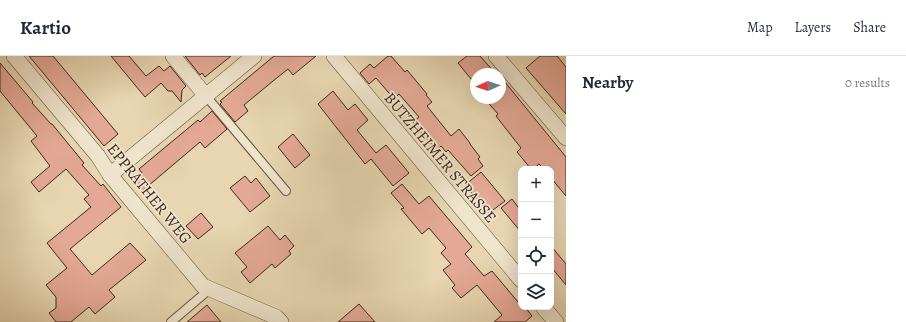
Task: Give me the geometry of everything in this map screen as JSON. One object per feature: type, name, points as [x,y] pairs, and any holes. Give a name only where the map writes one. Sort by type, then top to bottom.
[{"type":"street","name":"EPPRATHER WEG","points":[[14,56],[98,156],[110,175],[203,286],[276,317],[281,322]]},
{"type":"street","points":[[173,56],[206,96]]},
{"type":"street","points":[[110,175],[254,56]]},
{"type":"street","name":"BUTZHEIMER STRASSE","points":[[334,56],[518,276]]},
{"type":"street","points":[[496,56],[566,138]]},
{"type":"street","points":[[546,310],[556,322]]},
{"type":"lane","points":[[206,96],[286,191]]},
{"type":"lane","points":[[171,322],[204,294],[207,288]]},
{"type":"building","points":[[29,56],[53,56],[118,134],[104,146]]},
{"type":"building","points":[[111,56],[129,56],[146,76],[159,66],[164,71],[170,66],[186,86],[182,90],[181,102],[172,91],[168,91],[161,83],[145,97]]},
{"type":"building","points":[[185,56],[231,56],[205,77],[202,73],[200,75]]},
{"type":"building","points":[[274,56],[316,56],[293,75],[288,69],[273,81],[244,105],[248,111],[235,122],[220,104],[222,102],[220,101]]},
{"type":"building","points":[[388,56],[391,56],[405,72],[407,70],[427,94],[426,95],[432,102],[427,106],[451,136],[459,129],[480,157],[478,159],[483,166],[471,176],[448,150],[446,152],[441,146],[437,150],[424,136],[413,122],[419,117],[399,94],[394,99],[376,78],[369,84],[360,73],[370,64],[374,68]]},
{"type":"building","points":[[467,56],[480,56],[491,68],[470,68],[470,78],[458,63]]},
{"type":"building","points":[[540,56],[557,56],[566,67],[566,114],[526,68]]},
{"type":"building","points":[[0,63],[33,102],[32,103],[52,124],[84,163],[82,165],[101,186],[103,184],[121,207],[70,249],[92,275],[130,243],[146,260],[109,290],[115,297],[95,314],[89,307],[71,322],[56,322],[49,313],[56,308],[56,297],[46,285],[67,268],[47,243],[91,207],[84,199],[89,195],[66,169],[39,192],[31,182],[50,166],[31,141],[37,136],[0,91]]},
{"type":"building","points":[[506,83],[566,157],[566,196],[554,182],[554,166],[541,166],[539,164],[537,166],[529,166],[517,152],[521,148],[496,116],[498,114],[489,104],[506,104]]},
{"type":"building","points":[[333,91],[348,110],[355,104],[368,120],[357,130],[376,153],[386,145],[409,173],[393,186],[371,159],[365,164],[318,104]]},
{"type":"building","points":[[212,111],[227,129],[205,148],[200,142],[141,192],[131,181],[142,173],[139,169],[198,120],[200,122]]},
{"type":"building","points":[[293,134],[310,155],[295,168],[278,147]]},
{"type":"building","points":[[481,172],[505,201],[489,213],[465,185]]},
{"type":"building","points":[[245,176],[251,183],[256,178],[270,196],[250,212],[230,188]]},
{"type":"building","points":[[402,184],[419,204],[429,196],[472,247],[465,254],[484,276],[492,271],[518,302],[518,310],[527,310],[532,316],[525,322],[494,322],[502,315],[477,285],[461,298],[452,288],[455,285],[443,270],[451,264],[441,253],[446,248],[429,228],[422,234],[401,209],[404,208],[391,193]]},
{"type":"building","points":[[512,199],[518,207],[518,228],[501,208]]},
{"type":"building","points":[[201,213],[213,227],[198,239],[186,226]]},
{"type":"building","points":[[268,226],[280,240],[285,235],[294,246],[289,251],[291,254],[275,268],[272,264],[250,283],[241,272],[247,267],[235,253]]},
{"type":"building","points":[[554,250],[566,264],[566,285],[554,271]]},
{"type":"building","points":[[359,304],[375,322],[338,322]]},
{"type":"building","points":[[207,305],[221,322],[187,322]]}]
